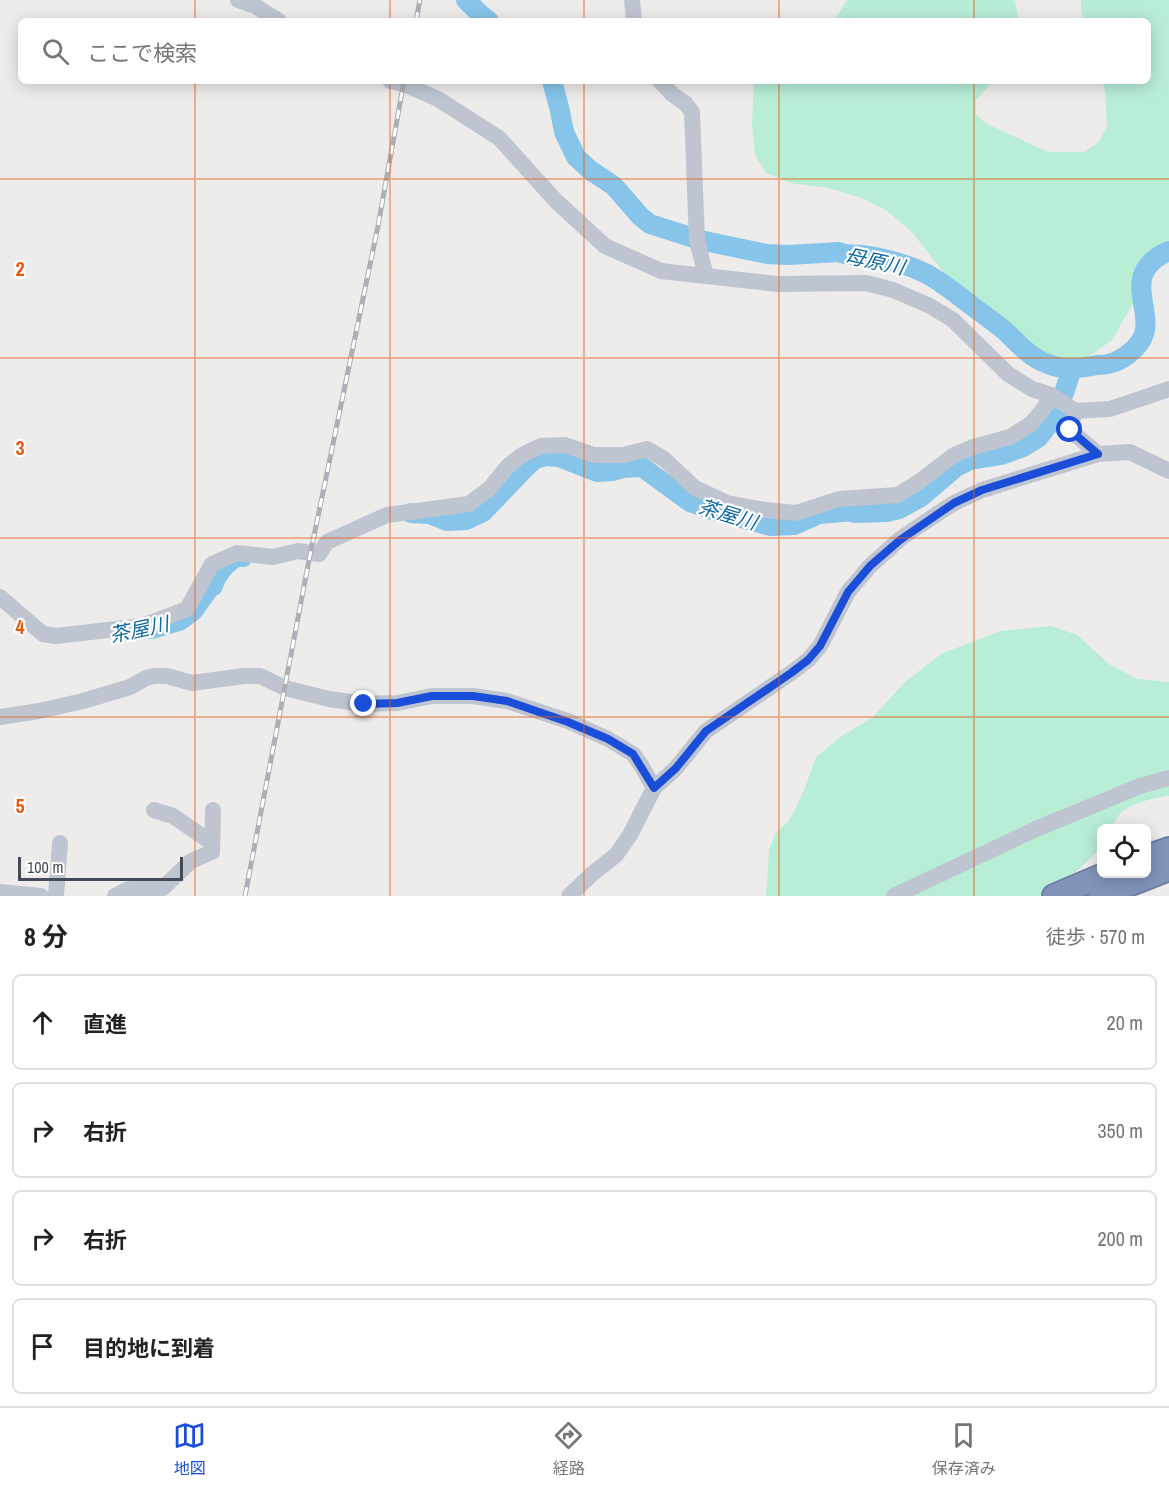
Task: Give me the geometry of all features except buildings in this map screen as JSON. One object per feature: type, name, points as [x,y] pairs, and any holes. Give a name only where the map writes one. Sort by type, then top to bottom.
[{"type":"highway","points":[[1151,855],[1169,849]]},
{"type":"highway","points":[[1100,896],[1169,869]]},
{"type":"highway","points":[[1054,896],[1097,877]]},
{"type":"street","points":[[238,0],[255,6],[274,18]]},
{"type":"street","points":[[632,0],[634,18]]},
{"type":"street","points":[[404,84],[438,99],[499,138],[556,201],[605,246],[661,272],[777,284],[866,283],[893,290],[930,306],[953,320],[1008,374],[1032,389],[1051,395],[1075,411],[1110,409],[1169,389]]},
{"type":"street","points":[[663,84],[692,112],[697,241],[706,276]]},
{"type":"street","points":[[0,597],[42,634],[56,636],[142,626],[187,609],[212,564],[237,553],[273,557],[298,551],[319,555],[327,542],[387,515],[469,504],[489,489],[508,466],[522,455],[541,446],[565,445],[594,455],[623,455],[646,449],[664,459],[695,488],[728,503],[765,510],[796,513],[839,499],[898,495],[954,455],[973,447],[1010,437],[1032,423],[1051,395]]},
{"type":"street","points":[[1075,411],[1070,430],[1098,454]]},
{"type":"street","points":[[568,896],[616,855],[630,835],[654,788],[676,768],[706,731],[808,660],[820,646],[848,592],[870,566],[900,540],[954,503],[982,490],[1098,454],[1130,453],[1169,471]]},
{"type":"street","points":[[0,717],[83,701],[130,687],[154,676],[168,676],[192,682],[260,676],[285,688],[329,699],[364,704],[397,703],[432,696],[473,696],[507,701],[568,722],[608,739],[633,754],[654,788]]},
{"type":"street","points":[[894,896],[1036,829],[1140,786],[1169,777]]},
{"type":"street","points":[[154,810],[173,816],[212,843]]},
{"type":"street","points":[[115,896],[129,889],[163,888],[191,861],[212,852],[213,810]]},
{"type":"street","points":[[56,896],[60,843]]},
{"type":"street","points":[[0,892],[41,896]]},
{"type":"green space","points":[[847,0],[1015,0],[1018,18],[836,18]]},
{"type":"green space","points":[[1081,0],[1169,0],[1169,240],[1112,340],[1084,360],[1063,363],[1028,351],[970,306],[912,232],[886,210],[861,198],[829,188],[791,183],[766,173],[755,155],[752,124],[754,84],[990,84],[976,100],[976,114],[985,123],[1048,152],[1084,152],[1098,143],[1107,126],[1103,84],[1151,84],[1151,18],[1083,18]]},
{"type":"green space","points":[[1051,626],[1077,635],[1109,664],[1137,679],[1169,682],[1169,796],[1150,799],[1123,811],[1114,824],[1097,824],[1097,852],[1051,896],[766,896],[769,850],[775,834],[788,822],[797,806],[816,757],[843,735],[872,718],[905,682],[941,654],[1000,631]]},
{"type":"waterway","name":"母原川","points":[[466,0],[485,18]]},
{"type":"waterway","name":"母原川","points":[[553,84],[564,132],[576,157],[590,170],[614,186],[650,224],[700,240],[767,254],[839,252],[903,264],[939,281],[1001,328],[1030,354],[1060,368],[1115,362],[1134,349],[1145,331],[1141,283],[1144,271],[1153,261],[1169,251]]},
{"type":"waterway","name":"茶屋川","points":[[411,513],[430,514],[447,521],[466,520],[483,512],[535,459],[546,456],[559,457],[597,472],[642,467],[690,502],[770,526],[794,525],[819,514],[854,511],[855,513],[887,512],[899,509],[921,497],[956,467],[970,460],[1001,455],[1023,447],[1038,438],[1058,410],[1072,369]]},
{"type":"waterway","name":"茶屋川","points":[[152,629],[179,621],[193,611],[213,586],[222,569],[237,556],[243,557]]},
{"type":"railway","points":[[417,18],[420,0]]},
{"type":"railway","points":[[245,896],[309,560],[378,226],[403,84]]},
{"type":"route","points":[[364,704],[397,703],[432,696],[473,696],[507,701],[568,722],[608,739],[633,754],[654,788],[676,768],[706,731],[808,660],[820,646],[848,592],[870,566],[900,540],[954,503],[982,490],[1098,454],[1070,430]]}]
